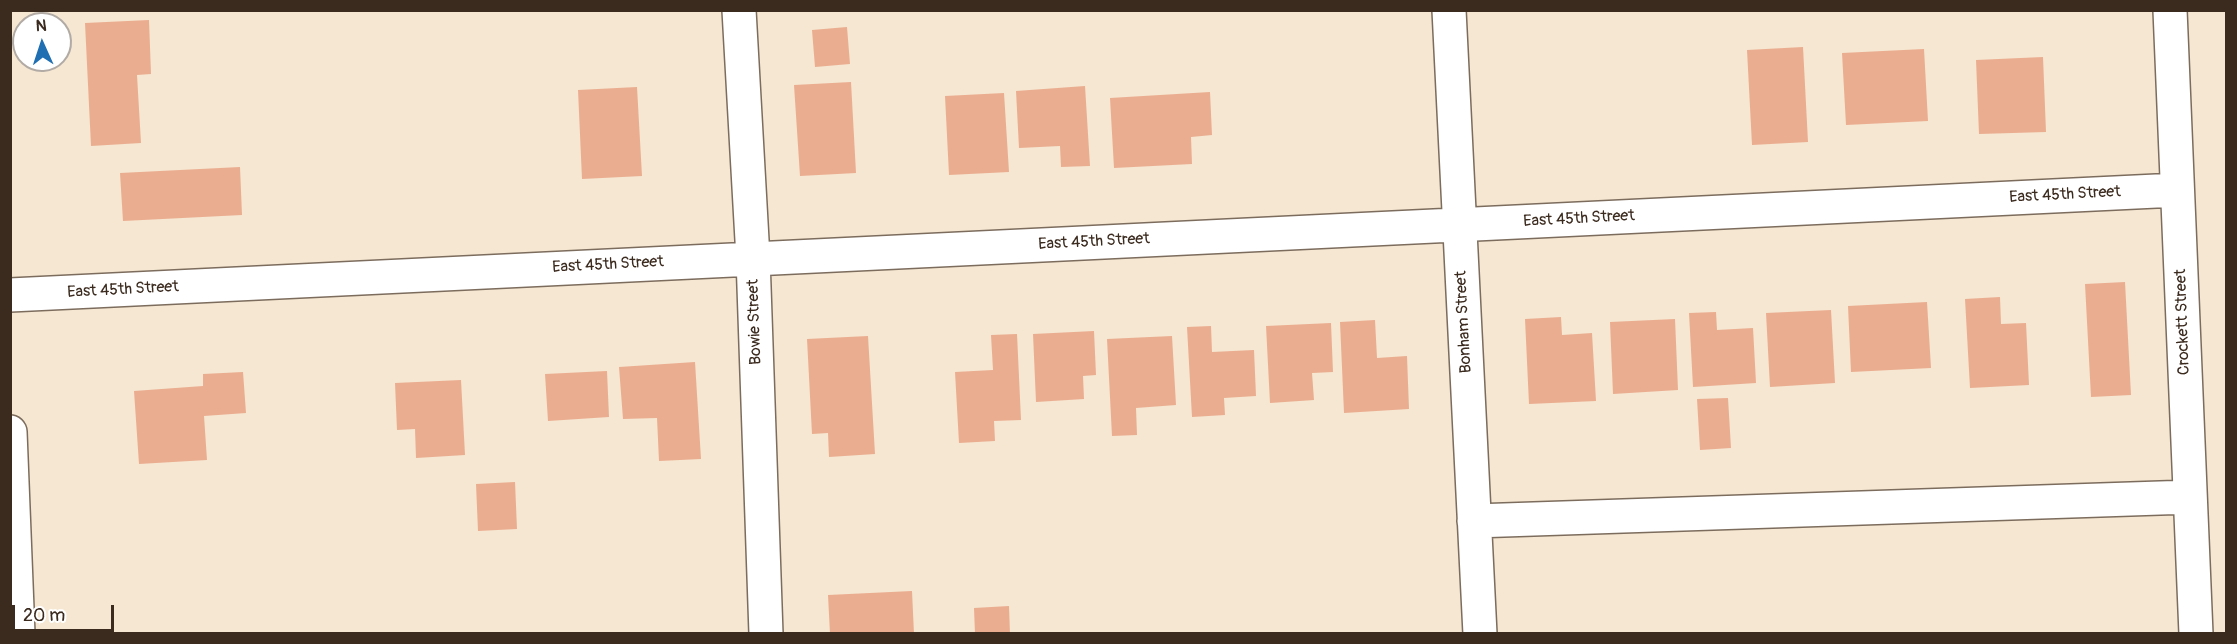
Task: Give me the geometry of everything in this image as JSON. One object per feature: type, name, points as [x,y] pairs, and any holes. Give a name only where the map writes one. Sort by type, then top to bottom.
[{"type":"street","name":"Bowie Street","points":[[739,10],[753,258],[766,633]]},
{"type":"street","name":"Bonham Street","points":[[1449,10],[1480,633]]},
{"type":"street","name":"Crockett Street","points":[[2170,10],[2196,633]]},
{"type":"street","name":"East 45th Street","points":[[10,296],[2177,190]]},
{"type":"street","points":[[10,432],[18,633]]},
{"type":"street","points":[[1474,521],[2190,497]]},
{"type":"building","points":[[149,20],[151,74],[137,75],[141,143],[91,146],[85,23]]},
{"type":"building","points":[[847,27],[850,64],[815,67],[812,30]]},
{"type":"building","points":[[1803,47],[1808,142],[1752,145],[1747,50]]},
{"type":"building","points":[[1924,49],[1928,121],[1846,125],[1842,53]]},
{"type":"building","points":[[2043,57],[2046,132],[1979,134],[1976,60]]},
{"type":"building","points":[[851,82],[856,173],[800,176],[794,85]]},
{"type":"building","points":[[1085,86],[1090,166],[1061,167],[1060,146],[1019,148],[1016,91]]},
{"type":"building","points":[[637,87],[642,176],[582,179],[578,90]]},
{"type":"building","points":[[1210,92],[1212,135],[1191,137],[1192,164],[1114,168],[1110,98]]},
{"type":"building","points":[[1004,93],[1009,172],[949,175],[945,96]]},
{"type":"building","points":[[240,167],[242,215],[123,221],[120,173]]},
{"type":"building","points":[[2125,282],[2131,395],[2091,397],[2085,284]]},
{"type":"building","points":[[2000,297],[2001,324],[2026,323],[2029,385],[1970,388],[1965,299]]},
{"type":"building","points":[[1927,302],[1931,368],[1851,372],[1848,306]]},
{"type":"building","points":[[1831,310],[1835,383],[1770,387],[1766,313]]},
{"type":"building","points":[[1716,312],[1717,330],[1753,328],[1756,383],[1693,387],[1689,313]]},
{"type":"building","points":[[1561,317],[1562,335],[1592,333],[1596,401],[1529,404],[1525,319]]},
{"type":"building","points":[[1675,319],[1678,390],[1613,394],[1610,322]]},
{"type":"building","points":[[1375,320],[1377,358],[1407,356],[1409,409],[1344,413],[1340,322]]},
{"type":"building","points":[[1331,323],[1333,372],[1312,373],[1314,400],[1270,403],[1266,326]]},
{"type":"building","points":[[1211,326],[1212,352],[1254,350],[1256,396],[1224,398],[1225,415],[1192,417],[1187,327]]},
{"type":"building","points":[[1094,331],[1096,375],[1083,376],[1084,399],[1036,402],[1033,334]]},
{"type":"building","points":[[1017,334],[1021,420],[994,421],[995,441],[959,443],[955,372],[993,370],[991,335]]},
{"type":"building","points":[[868,336],[875,454],[829,457],[828,433],[812,434],[807,339]]},
{"type":"building","points":[[1172,336],[1176,405],[1136,408],[1137,435],[1112,436],[1107,339]]},
{"type":"building","points":[[695,362],[701,459],[659,461],[657,418],[623,419],[619,367]]},
{"type":"building","points":[[607,371],[609,417],[548,421],[545,374]]},
{"type":"building","points":[[243,372],[246,413],[204,416],[207,460],[139,464],[134,391],[203,386],[203,374]]},
{"type":"building","points":[[461,380],[465,455],[416,458],[415,429],[397,430],[395,383]]},
{"type":"building","points":[[1728,398],[1731,448],[1700,450],[1697,399]]},
{"type":"building","points":[[515,482],[517,529],[478,531],[476,484]]},
{"type":"building","points":[[912,591],[914,634],[830,634],[828,595]]},
{"type":"building","points":[[1009,606],[1010,634],[975,634],[974,608]]}]
